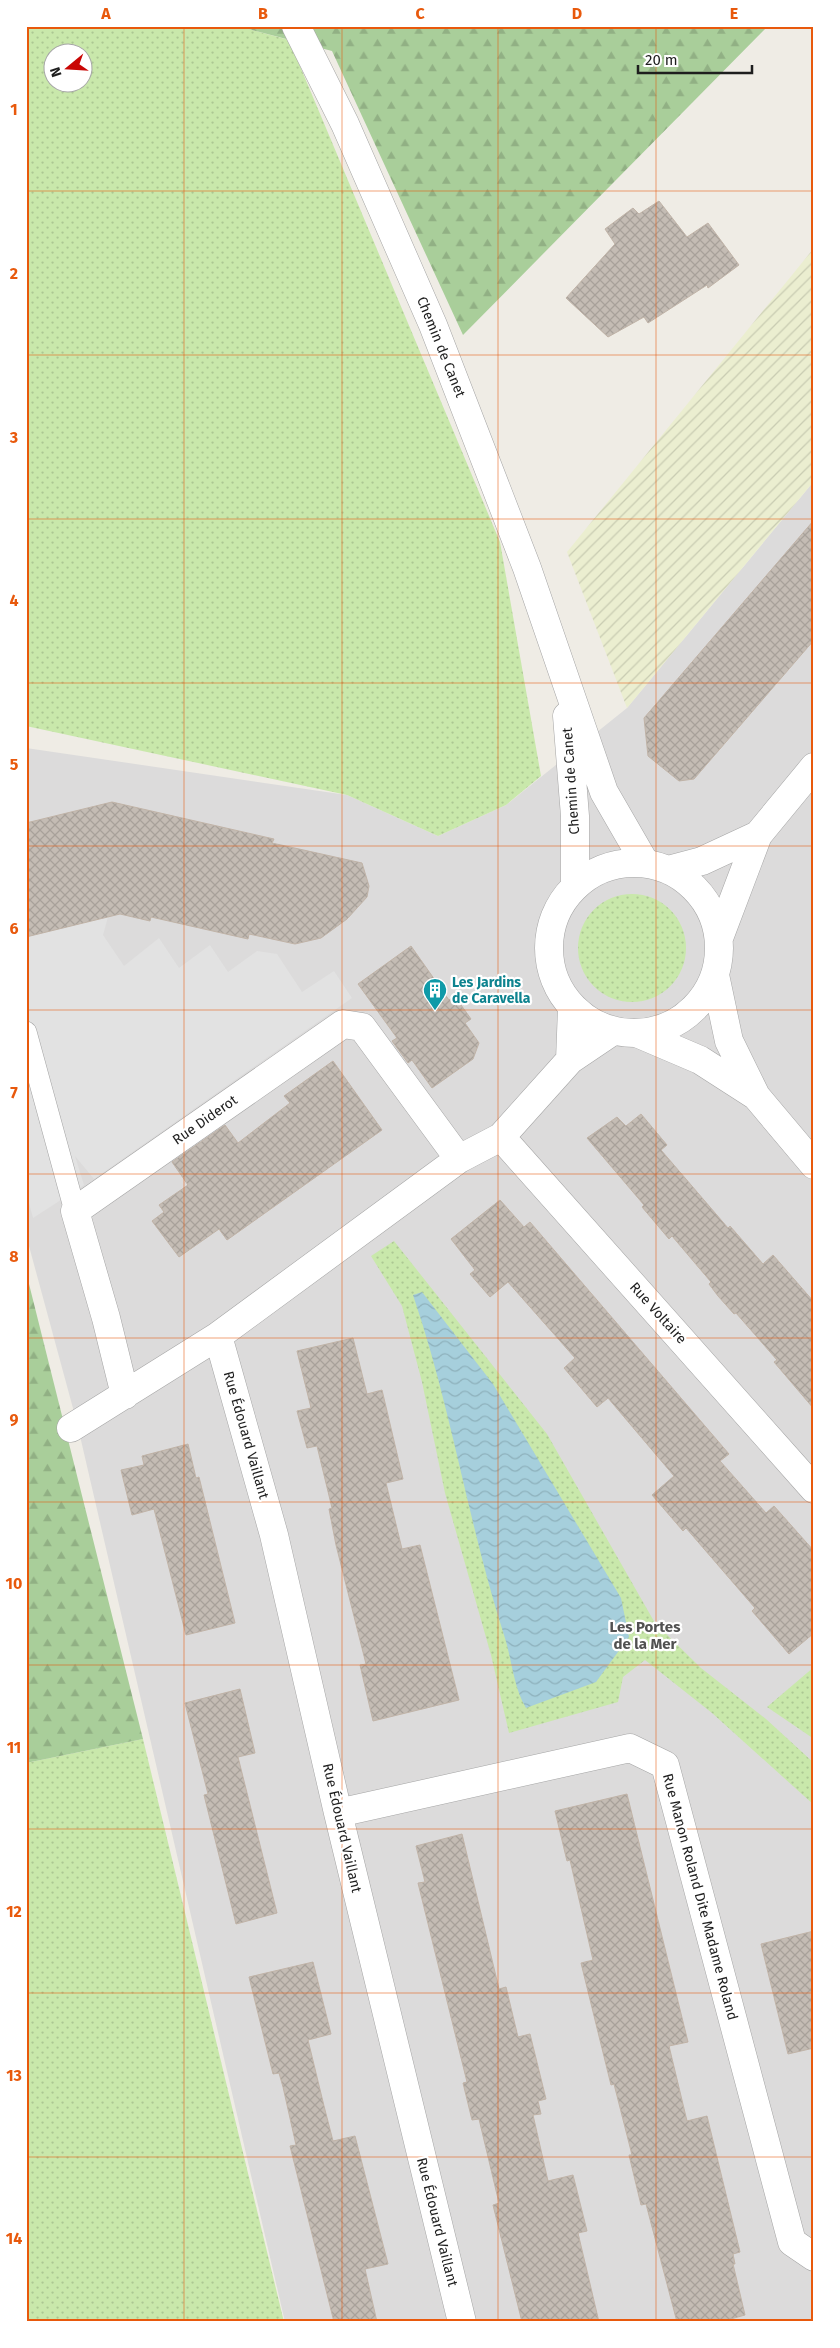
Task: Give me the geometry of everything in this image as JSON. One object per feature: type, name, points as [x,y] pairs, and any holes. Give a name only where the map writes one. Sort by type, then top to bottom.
[{"type":"street","name":"Chemin de Canet","points":[[296,26],[345,124],[434,325],[527,568],[604,792],[657,866]]},
{"type":"street","name":"Chemin de Canet","points":[[563,677],[575,816],[575,886]]},
{"type":"street","points":[[719,938],[758,834],[814,767]]},
{"type":"street","points":[[756,1096],[700,1060],[639,1034],[613,1031],[590,1022],[572,1008],[558,989],[550,967],[548,938],[557,909],[575,886],[596,871],[620,863],[657,866],[702,861],[758,834]]},
{"type":"street","points":[[639,1034],[664,1028],[686,1016],[704,998],[715,975],[719,957],[719,938],[710,910],[693,886],[657,866]]},
{"type":"street","points":[[715,975],[729,1041],[756,1096],[814,1164]]},
{"type":"street","points":[[570,1060],[572,1008]]},
{"type":"street","name":"Rue Diderot","points":[[74,1211],[343,1024],[362,1027],[459,1159]]},
{"type":"street","points":[[71,1428],[218,1336],[459,1159],[501,1137],[570,1060],[613,1031]]},
{"type":"street","name":"Rue Voltaire","points":[[501,1137],[814,1489]]},
{"type":"street","points":[[74,1211],[106,1318],[125,1395]]},
{"type":"street","name":"Rue Édouard Vaillant","points":[[218,1336],[274,1535],[338,1813],[462,2322]]},
{"type":"street","name":"Rue Manon Roland Dite Madame Roland","points":[[338,1813],[630,1748],[665,1765],[792,2242],[814,2257]]},
{"type":"lane","points":[[26,1032],[74,1211]]},
{"type":"shaded area","points":[[814,481],[814,2322],[285,2322],[77,1423],[26,1235],[26,748],[347,795],[438,836],[506,805],[627,708]]},
{"type":"shaded area","points":[[108,917],[103,935],[124,966],[159,938],[179,968],[210,945],[228,972],[257,951],[277,954],[302,992],[334,971],[352,998],[94,1179],[75,1156],[84,1185],[33,1218],[26,1192],[26,937]]},
{"type":"green space","points":[[26,26],[237,26],[289,40],[500,542],[541,776],[506,805],[438,836],[347,795],[26,726]]},
{"type":"green space","points":[[237,26],[768,26],[463,335],[332,51]]},
{"type":"green space","points":[[814,248],[814,481],[627,708],[567,552]]},
{"type":"green space","points":[[632,894],[653,898],[670,910],[682,927],[686,948],[682,969],[670,986],[653,998],[632,1002],[611,998],[594,986],[582,969],[578,948],[582,927],[594,910],[611,898]]},
{"type":"green space","points":[[394,1241],[547,1434],[655,1623],[701,1668],[766,1719],[814,1763],[814,1805],[712,1713],[645,1660],[623,1677],[618,1702],[509,1733],[491,1655],[445,1493],[422,1382],[402,1306],[371,1256]]},
{"type":"green space","points":[[26,1272],[143,1739],[26,1763]]},
{"type":"green space","points":[[814,1667],[814,1739],[767,1707]]},
{"type":"green space","points":[[143,1739],[284,2322],[26,2322],[26,1763]]},
{"type":"water","points":[[422,1292],[493,1384],[621,1598],[629,1637],[596,1682],[526,1708],[515,1682],[507,1644],[491,1593],[438,1379],[413,1295]]},
{"type":"building","points":[[659,201],[687,237],[708,223],[739,265],[708,288],[707,285],[648,323],[644,317],[608,337],[566,298],[615,244],[605,229],[633,208],[639,214]]},
{"type":"building","points":[[814,520],[814,640],[694,779],[679,781],[648,756],[644,718]]},
{"type":"building","points":[[112,802],[274,839],[272,843],[362,863],[369,886],[367,897],[347,919],[321,938],[295,944],[249,934],[248,939],[151,917],[150,921],[120,914],[26,937],[26,823]]},
{"type":"building","points":[[411,946],[449,1000],[454,995],[471,1019],[465,1023],[479,1043],[473,1059],[432,1088],[412,1060],[408,1063],[392,1041],[397,1038],[358,984]]},
{"type":"building","points":[[333,1061],[382,1130],[227,1240],[219,1229],[179,1257],[152,1221],[164,1212],[159,1205],[188,1185],[172,1162],[225,1125],[238,1143],[290,1103],[284,1096]]},
{"type":"building","points":[[641,1114],[667,1145],[661,1150],[728,1228],[730,1226],[763,1264],[773,1255],[814,1302],[814,1409],[774,1362],[777,1360],[736,1313],[734,1314],[718,1296],[709,1284],[711,1282],[672,1236],[669,1239],[642,1207],[644,1205],[587,1138],[617,1117],[626,1126]]},
{"type":"building","points":[[500,1200],[524,1227],[530,1222],[729,1454],[720,1461],[766,1513],[774,1506],[814,1551],[814,1633],[789,1654],[752,1611],[755,1608],[686,1528],[683,1531],[652,1495],[674,1476],[608,1398],[597,1407],[564,1368],[575,1358],[508,1282],[490,1297],[470,1274],[475,1270],[451,1239]]},
{"type":"building","points":[[353,1338],[367,1394],[382,1390],[403,1479],[386,1483],[402,1549],[420,1545],[459,1700],[373,1721],[360,1665],[366,1664],[336,1545],[329,1509],[332,1508],[317,1446],[307,1448],[297,1411],[311,1408],[297,1351]]},
{"type":"building","points":[[188,1444],[196,1478],[199,1477],[235,1623],[186,1635],[154,1509],[132,1515],[121,1470],[144,1465],[142,1456]]},
{"type":"building","points":[[240,1689],[255,1753],[238,1757],[277,1913],[236,1924],[204,1795],[208,1794],[185,1703]]},
{"type":"building","points":[[627,1794],[688,2042],[669,2046],[687,2121],[707,2116],[740,2252],[733,2254],[735,2264],[733,2264],[745,2315],[720,2322],[677,2322],[646,2204],[641,2205],[629,2155],[632,2155],[614,2084],[611,2085],[581,1963],[593,1960],[570,1860],[567,1861],[555,1811]]},
{"type":"building","points":[[462,1834],[499,1989],[506,1987],[518,2037],[530,2034],[546,2099],[538,2101],[541,2114],[533,2115],[548,2181],[573,2175],[587,2231],[578,2233],[599,2322],[522,2322],[493,2205],[499,2203],[479,2119],[472,2120],[463,2083],[467,2082],[418,1883],[425,1882],[416,1846]]},
{"type":"building","points":[[814,1931],[814,2048],[788,2054],[761,1944]]},
{"type":"building","points":[[313,1962],[331,2034],[308,2040],[324,2106],[333,2141],[355,2136],[388,2264],[365,2269],[377,2322],[334,2322],[290,2146],[296,2145],[283,2087],[279,2073],[273,2074],[249,1977]]},
{"type":"place","name":"Les Jardins de Caravella","points":[[435,1011]]},
{"type":"district","name":"Les Portes de la Mer","points":[[645,1636]]}]
